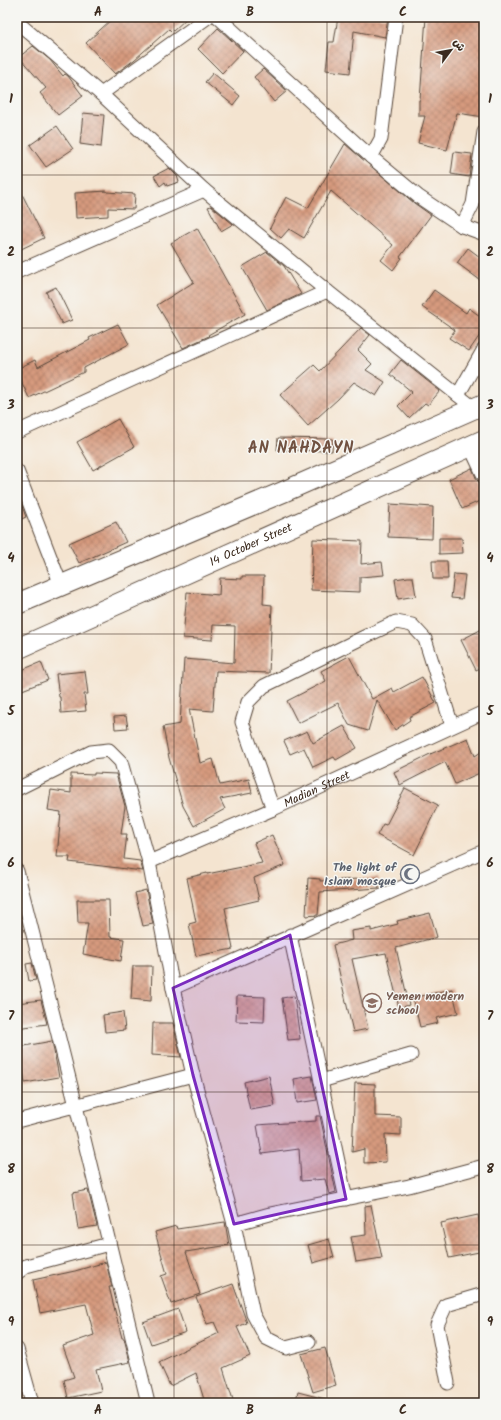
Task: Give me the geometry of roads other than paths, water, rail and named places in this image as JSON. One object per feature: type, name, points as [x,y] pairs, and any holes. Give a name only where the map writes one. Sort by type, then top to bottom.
[{"type":"main road","points":[[17,604],[283,492],[479,406]]},
{"type":"main road","name":"14 October Street","points":[[17,649],[477,443]]},
{"type":"street","points":[[101,94],[208,17]]},
{"type":"street","points":[[218,17],[371,157],[419,197],[462,226],[484,234]]},
{"type":"street","points":[[371,157],[381,139],[396,17]]},
{"type":"street","points":[[17,22],[101,94],[204,190],[327,291],[458,395],[479,406]]},
{"type":"street","points":[[462,226],[473,204],[484,132]]},
{"type":"street","points":[[17,272],[204,190]]},
{"type":"street","points":[[17,432],[327,291]]},
{"type":"street","points":[[458,395],[484,349]]},
{"type":"street","points":[[477,443],[484,476]]},
{"type":"street","points":[[17,471],[61,585]]},
{"type":"street","points":[[273,809],[242,722],[248,702],[264,686],[396,622],[412,624],[425,639],[452,726]]},
{"type":"street","name":"Madian Street","points":[[149,862],[273,809],[484,712]]},
{"type":"street","points":[[17,789],[91,752],[109,750],[121,762],[149,862],[173,988],[193,1075],[234,1224],[253,1314],[266,1338],[286,1348],[309,1342]]},
{"type":"street","points":[[173,988],[290,935],[484,851]]},
{"type":"street","points":[[17,870],[148,1403]]},
{"type":"street","points":[[290,935],[346,1199]]},
{"type":"street","points":[[321,1081],[411,1055]]},
{"type":"street","points":[[17,1121],[193,1075]]},
{"type":"street","points":[[234,1224],[270,1214],[408,1186],[484,1166]]},
{"type":"street","points":[[17,1273],[26,1266],[109,1244]]},
{"type":"street","points":[[448,1383],[437,1325],[446,1305],[484,1294]]},
{"type":"street","points":[[17,1349],[32,1403]]},
{"type":"place","name":"The light of Islam mosque","points":[[410,874]]},
{"type":"place","name":"Yemen modern school","points":[[372,1003]]},
{"type":"district","name":"AN NAHDAYN","points":[[301,448]]}]
